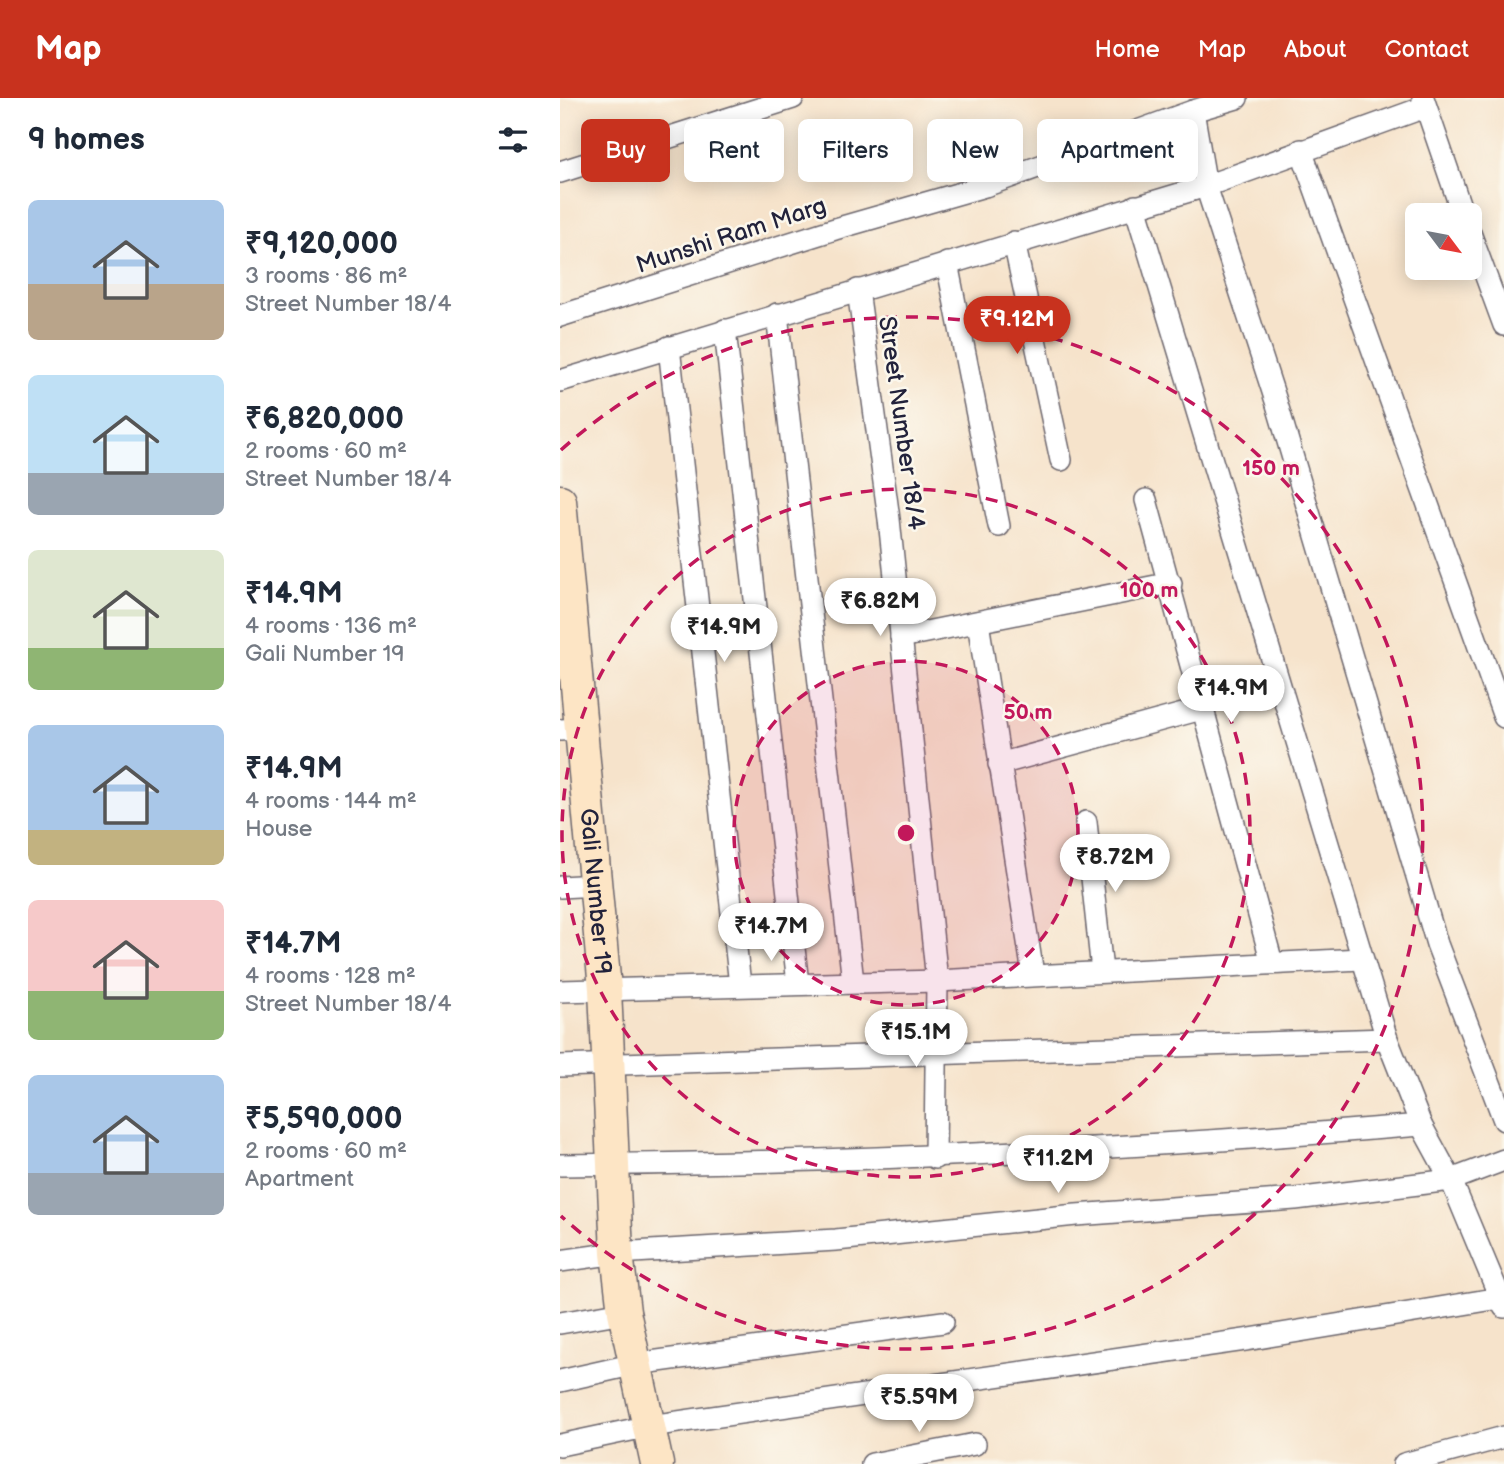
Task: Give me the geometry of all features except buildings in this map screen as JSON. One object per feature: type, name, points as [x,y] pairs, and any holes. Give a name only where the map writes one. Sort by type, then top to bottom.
[{"type":"street","points":[[560,172],[793,98]]},
{"type":"street","name":"Munshi Ram Marg","points":[[560,316],[835,229],[985,186],[1193,111],[1237,98]]},
{"type":"street","points":[[560,381],[1206,186],[1424,102],[1459,203]]},
{"type":"street","points":[[1193,111],[1206,186],[1276,401],[1437,944],[1504,1121]]},
{"type":"street","points":[[1301,150],[1504,717]]},
{"type":"street","points":[[560,1445],[650,1426],[1502,1302],[1451,1180],[1421,1125],[1387,1039],[1135,206]]},
{"type":"street","points":[[1014,242],[1061,460]]},
{"type":"street","points":[[947,263],[999,526]]},
{"type":"street","points":[[1482,265],[1504,325]]},
{"type":"street","name":"Street Number 18/4","points":[[858,290],[901,637],[937,981],[935,1158]]},
{"type":"street","points":[[777,314],[853,982]]},
{"type":"street","points":[[725,330],[798,984]]},
{"type":"street","points":[[669,347],[740,985]]},
{"type":"street","points":[[1146,500],[1171,583],[1272,962]]},
{"type":"street","name":"Gali Number 19","points":[[560,501],[571,730],[597,885],[605,989],[617,1253],[624,1312],[657,1464]]},
{"type":"street","points":[[901,637],[1171,583]]},
{"type":"street","points":[[978,622],[1033,974]]},
{"type":"street","points":[[999,764],[1205,708]]},
{"type":"street","points":[[1086,822],[1101,971]]},
{"type":"street","points":[[560,887],[597,885]]},
{"type":"street","points":[[560,991],[937,981],[1361,959]]},
{"type":"street","points":[[560,1066],[1387,1039]]},
{"type":"street","points":[[560,1165],[935,1158],[1245,1140],[1421,1125]]},
{"type":"street","points":[[560,1261],[617,1253],[836,1240],[1076,1214],[1295,1199],[1451,1180],[1504,1160]]},
{"type":"street","points":[[560,1323],[624,1312]]},
{"type":"street","points":[[560,1381],[636,1364],[943,1322]]},
{"type":"street","points":[[1404,1464],[1504,1437]]},
{"type":"street","points":[[872,1464],[975,1444]]}]
